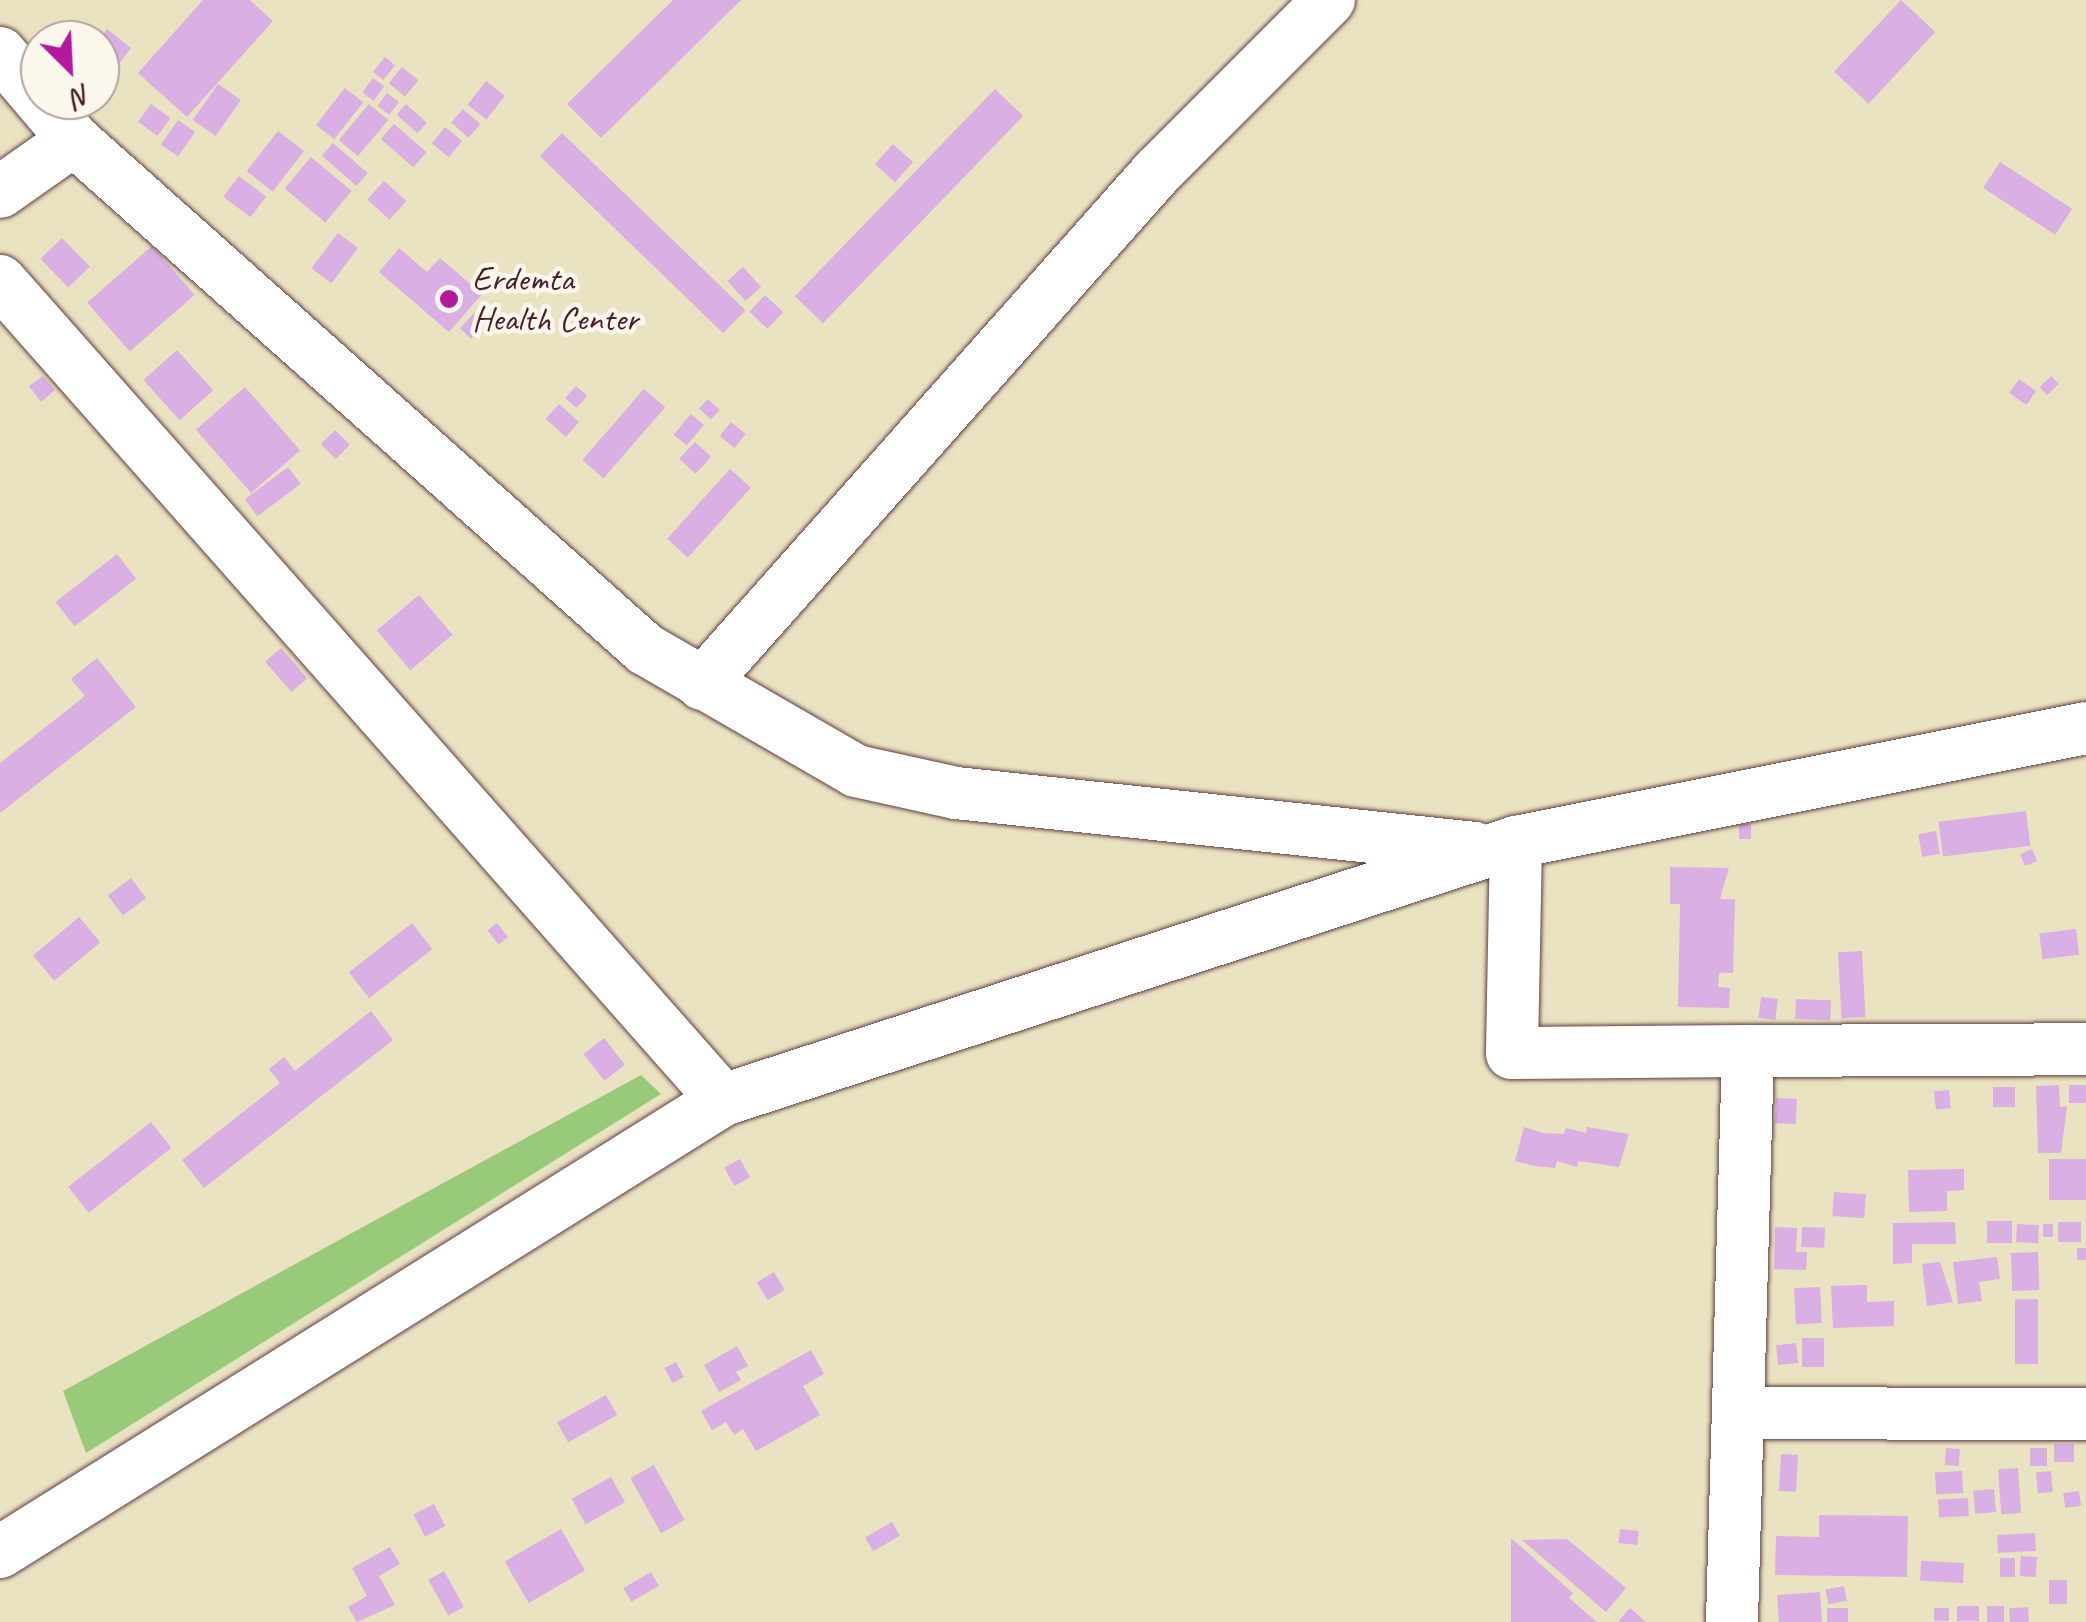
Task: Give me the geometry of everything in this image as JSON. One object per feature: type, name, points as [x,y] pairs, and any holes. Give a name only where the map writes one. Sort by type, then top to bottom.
[{"type":"street","points":[[702,684],[1157,172],[1329,0]]},
{"type":"street","points":[[0,53],[74,140],[645,650],[856,771],[939,789],[1505,846]]},
{"type":"street","points":[[0,192],[74,140]]},
{"type":"street","points":[[0,281],[723,1100]]},
{"type":"street","points":[[0,1552],[723,1100],[1505,846],[2086,728]]},
{"type":"street","points":[[1505,846],[1512,1054],[2086,1049]]},
{"type":"street","points":[[1732,1622],[1742,1413],[1748,1050]]},
{"type":"street","points":[[1742,1413],[2086,1414]]},
{"type":"green space","points":[[641,1075],[661,1094],[86,1453],[63,1391]]},
{"type":"building","points":[[203,0],[250,0],[273,21],[187,117],[138,73]]},
{"type":"building","points":[[673,0],[741,0],[601,138],[567,104]]},
{"type":"building","points":[[1901,0],[1935,32],[1869,104],[1834,72]]},
{"type":"building","points":[[120,39],[131,48],[120,63]]},
{"type":"building","points":[[385,57],[395,65],[383,80],[373,72]]},
{"type":"building","points":[[402,67],[418,80],[405,97],[389,83]]},
{"type":"building","points":[[373,78],[384,86],[374,101],[362,93]]},
{"type":"building","points":[[486,81],[505,96],[486,119],[468,105]]},
{"type":"building","points":[[218,84],[241,100],[216,136],[193,120]]},
{"type":"building","points":[[345,88],[363,102],[334,139],[316,125]]},
{"type":"building","points":[[995,89],[1023,116],[823,323],[795,296]]},
{"type":"building","points":[[387,93],[399,102],[389,115],[377,106]]},
{"type":"building","points":[[151,104],[170,118],[157,136],[138,122]]},
{"type":"building","points":[[369,104],[388,120],[358,156],[339,140]]},
{"type":"building","points":[[406,104],[427,123],[417,133],[397,114]]},
{"type":"building","points":[[463,109],[480,124],[469,138],[451,123]]},
{"type":"building","points":[[178,120],[195,132],[178,157],[161,145]]},
{"type":"building","points":[[394,124],[426,152],[413,167],[381,139]]},
{"type":"building","points":[[445,127],[462,141],[449,157],[432,143]]},
{"type":"building","points":[[278,131],[304,151],[273,192],[247,171]]},
{"type":"building","points":[[562,133],[745,310],[723,333],[540,156]]},
{"type":"building","points":[[333,143],[368,173],[357,186],[322,156]]},
{"type":"building","points":[[893,144],[913,162],[895,182],[875,164]]},
{"type":"building","points":[[311,157],[352,191],[325,222],[285,188]]},
{"type":"building","points":[[2000,162],[2072,209],[2055,235],[1983,188]]},
{"type":"building","points":[[239,176],[266,196],[251,217],[223,197]]},
{"type":"building","points":[[384,181],[406,201],[390,220],[367,200]]},
{"type":"building","points":[[338,233],[358,248],[331,283],[312,268]]},
{"type":"building","points":[[62,238],[90,267],[68,288],[40,259]]},
{"type":"building","points":[[152,246],[195,295],[130,351],[87,302]]},
{"type":"building","points":[[399,248],[427,272],[440,258],[482,294],[449,332],[379,272]]},
{"type":"building","points":[[743,267],[761,287],[745,301],[727,281]]},
{"type":"building","points":[[765,295],[783,312],[768,329],[749,312]]},
{"type":"building","points":[[474,313],[485,323],[471,339],[460,329]]},
{"type":"building","points":[[177,350],[213,390],[180,420],[144,380]]},
{"type":"building","points":[[43,376],[55,390],[41,402],[29,386]]},
{"type":"building","points":[[2051,376],[2059,384],[2047,395],[2040,387]]},
{"type":"building","points":[[2019,379],[2036,391],[2026,405],[2009,393]]},
{"type":"building","points":[[576,386],[587,396],[576,408],[565,398]]},
{"type":"building","points":[[245,387],[300,450],[251,493],[196,430]]},
{"type":"building","points":[[644,389],[665,407],[603,478],[582,460]]},
{"type":"building","points":[[708,399],[720,410],[711,419],[699,409]]},
{"type":"building","points":[[559,404],[579,422],[566,437],[546,419]]},
{"type":"building","points":[[691,414],[704,425],[687,446],[674,435]]},
{"type":"building","points":[[731,422],[746,434],[734,448],[720,436]]},
{"type":"building","points":[[335,430],[350,445],[336,459],[321,444]]},
{"type":"building","points":[[695,442],[711,457],[695,474],[679,459]]},
{"type":"building","points":[[288,467],[301,484],[258,516],[245,499]]},
{"type":"building","points":[[730,469],[751,488],[688,558],[667,539]]},
{"type":"building","points":[[117,554],[136,578],[75,626],[56,602]]},
{"type":"building","points":[[419,595],[452,635],[410,670],[377,630]]},
{"type":"building","points":[[281,648],[307,678],[291,692],[265,662]]},
{"type":"building","points":[[97,658],[136,707],[0,813],[0,763],[85,696],[71,679]]},
{"type":"building","points":[[2026,811],[2030,846],[1943,856],[1939,822]]},
{"type":"building","points":[[1739,824],[1751,824],[1751,839],[1739,839]]},
{"type":"building","points":[[1936,831],[1940,854],[1922,857],[1918,834]]},
{"type":"building","points":[[2032,849],[2037,861],[2025,866],[2020,854]]},
{"type":"building","points":[[1670,867],[1729,868],[1720,899],[1735,899],[1733,973],[1719,973],[1718,987],[1730,988],[1729,1008],[1678,1007],[1680,904],[1670,904]]},
{"type":"building","points":[[131,878],[146,898],[123,915],[108,895]]},
{"type":"building","points":[[79,917],[100,942],[54,981],[33,956]]},
{"type":"building","points":[[412,923],[432,949],[369,998],[349,972]]},
{"type":"building","points":[[497,923],[508,937],[499,945],[488,930]]},
{"type":"building","points":[[2076,929],[2079,955],[2042,959],[2039,934]]},
{"type":"building","points":[[1862,951],[1865,1017],[1841,1018],[1838,952]]},
{"type":"building","points":[[1761,997],[1778,999],[1775,1020],[1758,1018]]},
{"type":"building","points":[[1796,999],[1831,1000],[1830,1020],[1795,1019]]},
{"type":"building","points":[[371,1011],[393,1040],[204,1188],[182,1160],[280,1083],[269,1069],[284,1057],[295,1071]]},
{"type":"building","points":[[604,1038],[625,1065],[604,1081],[584,1054]]},
{"type":"building","points":[[2059,1085],[2060,1107],[2067,1106],[2061,1153],[2038,1153],[2036,1086]]},
{"type":"building","points":[[2069,1085],[2086,1085],[2086,1103],[2069,1103]]},
{"type":"building","points":[[1993,1087],[2015,1087],[2015,1107],[1993,1107]]},
{"type":"building","points":[[1949,1090],[1951,1108],[1936,1109],[1934,1092]]},
{"type":"building","points":[[1776,1098],[1797,1099],[1796,1124],[1775,1123]]},
{"type":"building","points":[[151,1122],[171,1148],[89,1213],[68,1187]]},
{"type":"building","points":[[1524,1127],[1543,1133],[1564,1134],[1566,1128],[1586,1133],[1587,1127],[1629,1134],[1619,1167],[1578,1161],[1577,1167],[1557,1161],[1555,1168],[1515,1161]]},
{"type":"building","points":[[740,1159],[750,1177],[734,1186],[724,1168]]},
{"type":"building","points":[[2049,1159],[2086,1159],[2086,1200],[2049,1200]]},
{"type":"building","points":[[1964,1169],[1964,1190],[1947,1191],[1947,1211],[1909,1212],[1908,1170]]},
{"type":"building","points":[[1834,1192],[1866,1194],[1864,1218],[1832,1216]]},
{"type":"building","points":[[1987,1221],[2012,1221],[2012,1243],[1987,1243]]},
{"type":"building","points":[[1955,1222],[1956,1244],[1912,1244],[1912,1263],[1893,1264],[1893,1223]]},
{"type":"building","points":[[2058,1222],[2081,1222],[2081,1242],[2058,1242]]},
{"type":"building","points":[[2017,1224],[2039,1225],[2038,1243],[2016,1242]]},
{"type":"building","points":[[2043,1224],[2053,1224],[2053,1237],[2043,1237]]},
{"type":"building","points":[[1775,1227],[1797,1228],[1796,1252],[1807,1252],[1806,1270],[1774,1269]]},
{"type":"building","points":[[1802,1227],[1825,1228],[1824,1248],[1801,1247]]},
{"type":"building","points":[[2077,1248],[2086,1248],[2086,1260],[2077,1260]]},
{"type":"building","points":[[2038,1252],[2039,1290],[2012,1291],[2011,1253]]},
{"type":"building","points":[[1997,1257],[2000,1279],[1979,1282],[1982,1301],[1958,1304],[1953,1262]]},
{"type":"building","points":[[1940,1262],[1953,1302],[1927,1306],[1922,1264]]},
{"type":"building","points":[[774,1272],[785,1290],[768,1300],[757,1282]]},
{"type":"building","points":[[1867,1285],[1867,1302],[1894,1301],[1894,1326],[1833,1328],[1831,1286]]},
{"type":"building","points":[[1820,1287],[1822,1323],[1796,1324],[1794,1288]]},
{"type":"building","points":[[2015,1299],[2038,1299],[2038,1364],[2015,1364]]},
{"type":"building","points":[[1802,1338],[1824,1338],[1824,1367],[1802,1367]]},
{"type":"building","points":[[1796,1343],[1798,1363],[1778,1365],[1776,1345]]},
{"type":"building","points":[[737,1346],[748,1366],[736,1372],[741,1380],[719,1392],[704,1365]]},
{"type":"building","points":[[811,1350],[824,1374],[803,1386],[820,1415],[756,1451],[743,1429],[734,1435],[726,1422],[712,1430],[701,1411]]},
{"type":"building","points":[[676,1362],[684,1377],[673,1383],[665,1368]]},
{"type":"building","points":[[606,1395],[617,1415],[568,1442],[557,1422]]},
{"type":"building","points":[[2054,1444],[2074,1444],[2074,1462],[2054,1462]]},
{"type":"building","points":[[1946,1448],[1960,1449],[1959,1466],[1945,1465]]},
{"type":"building","points":[[2030,1448],[2047,1448],[2047,1466],[2030,1466]]},
{"type":"building","points":[[1781,1454],[1798,1455],[1796,1492],[1779,1491]]},
{"type":"building","points":[[654,1465],[685,1520],[661,1533],[630,1478]]},
{"type":"building","points":[[2018,1468],[2021,1513],[2001,1514],[1998,1469]]},
{"type":"building","points":[[1962,1471],[1963,1493],[1936,1494],[1935,1472]]},
{"type":"building","points":[[2051,1471],[2053,1492],[2038,1493],[2036,1472]]},
{"type":"building","points":[[611,1477],[625,1502],[586,1524],[572,1499]]},
{"type":"building","points":[[1994,1489],[1996,1512],[1975,1514],[1973,1491]]},
{"type":"building","points":[[2079,1491],[2081,1506],[2065,1508],[2063,1493]]},
{"type":"building","points":[[1968,1498],[1969,1516],[1939,1518],[1938,1500]]},
{"type":"building","points":[[434,1504],[445,1526],[425,1537],[414,1514]]},
{"type":"building","points":[[1819,1515],[1908,1516],[1907,1577],[1775,1575],[1776,1536],[1819,1537]]},
{"type":"building","points":[[892,1522],[900,1536],[873,1551],[865,1538]]},
{"type":"building","points":[[561,1529],[585,1571],[529,1603],[505,1562]]},
{"type":"building","points":[[1620,1529],[1639,1531],[1637,1545],[1619,1543]]},
{"type":"building","points":[[2035,1533],[2036,1551],[1998,1553],[1997,1535]]},
{"type":"building","points":[[1511,1538],[1573,1593],[1569,1598],[1597,1622],[1511,1622]]},
{"type":"building","points":[[1567,1539],[1626,1588],[1606,1612],[1522,1540]]},
{"type":"building","points":[[390,1547],[400,1564],[379,1576],[395,1605],[357,1622],[348,1607],[367,1596],[352,1568]]},
{"type":"building","points":[[2021,1556],[2037,1557],[2036,1577],[2020,1576]]},
{"type":"building","points":[[2000,1558],[2015,1558],[2015,1577],[2000,1577]]},
{"type":"building","points":[[1921,1561],[1964,1563],[1963,1583],[1920,1581]]},
{"type":"building","points":[[444,1571],[464,1607],[448,1616],[428,1580]]},
{"type":"building","points":[[651,1572],[659,1586],[631,1602],[623,1588]]},
{"type":"building","points":[[2049,1580],[2067,1580],[2067,1604],[2049,1604]]},
{"type":"building","points":[[1844,1586],[1847,1601],[1828,1604],[1825,1590]]},
{"type":"building","points":[[1820,1592],[1822,1622],[1779,1622],[1777,1595]]},
{"type":"building","points":[[1957,1606],[1979,1606],[1979,1621],[1957,1621]]},
{"type":"building","points":[[1987,1606],[2004,1606],[2004,1622],[1987,1622]]},
{"type":"building","points":[[2028,1607],[2029,1622],[2010,1622],[2009,1608]]},
{"type":"building","points":[[1630,1608],[1646,1622],[1618,1622]]},
{"type":"building","points":[[1827,1608],[1848,1608],[1848,1622],[1827,1622]]},
{"type":"building","points":[[1934,1608],[1949,1608],[1949,1621],[1934,1621]]},
{"type":"place","name":"Erdemta Health Center","points":[[449,299]]}]
